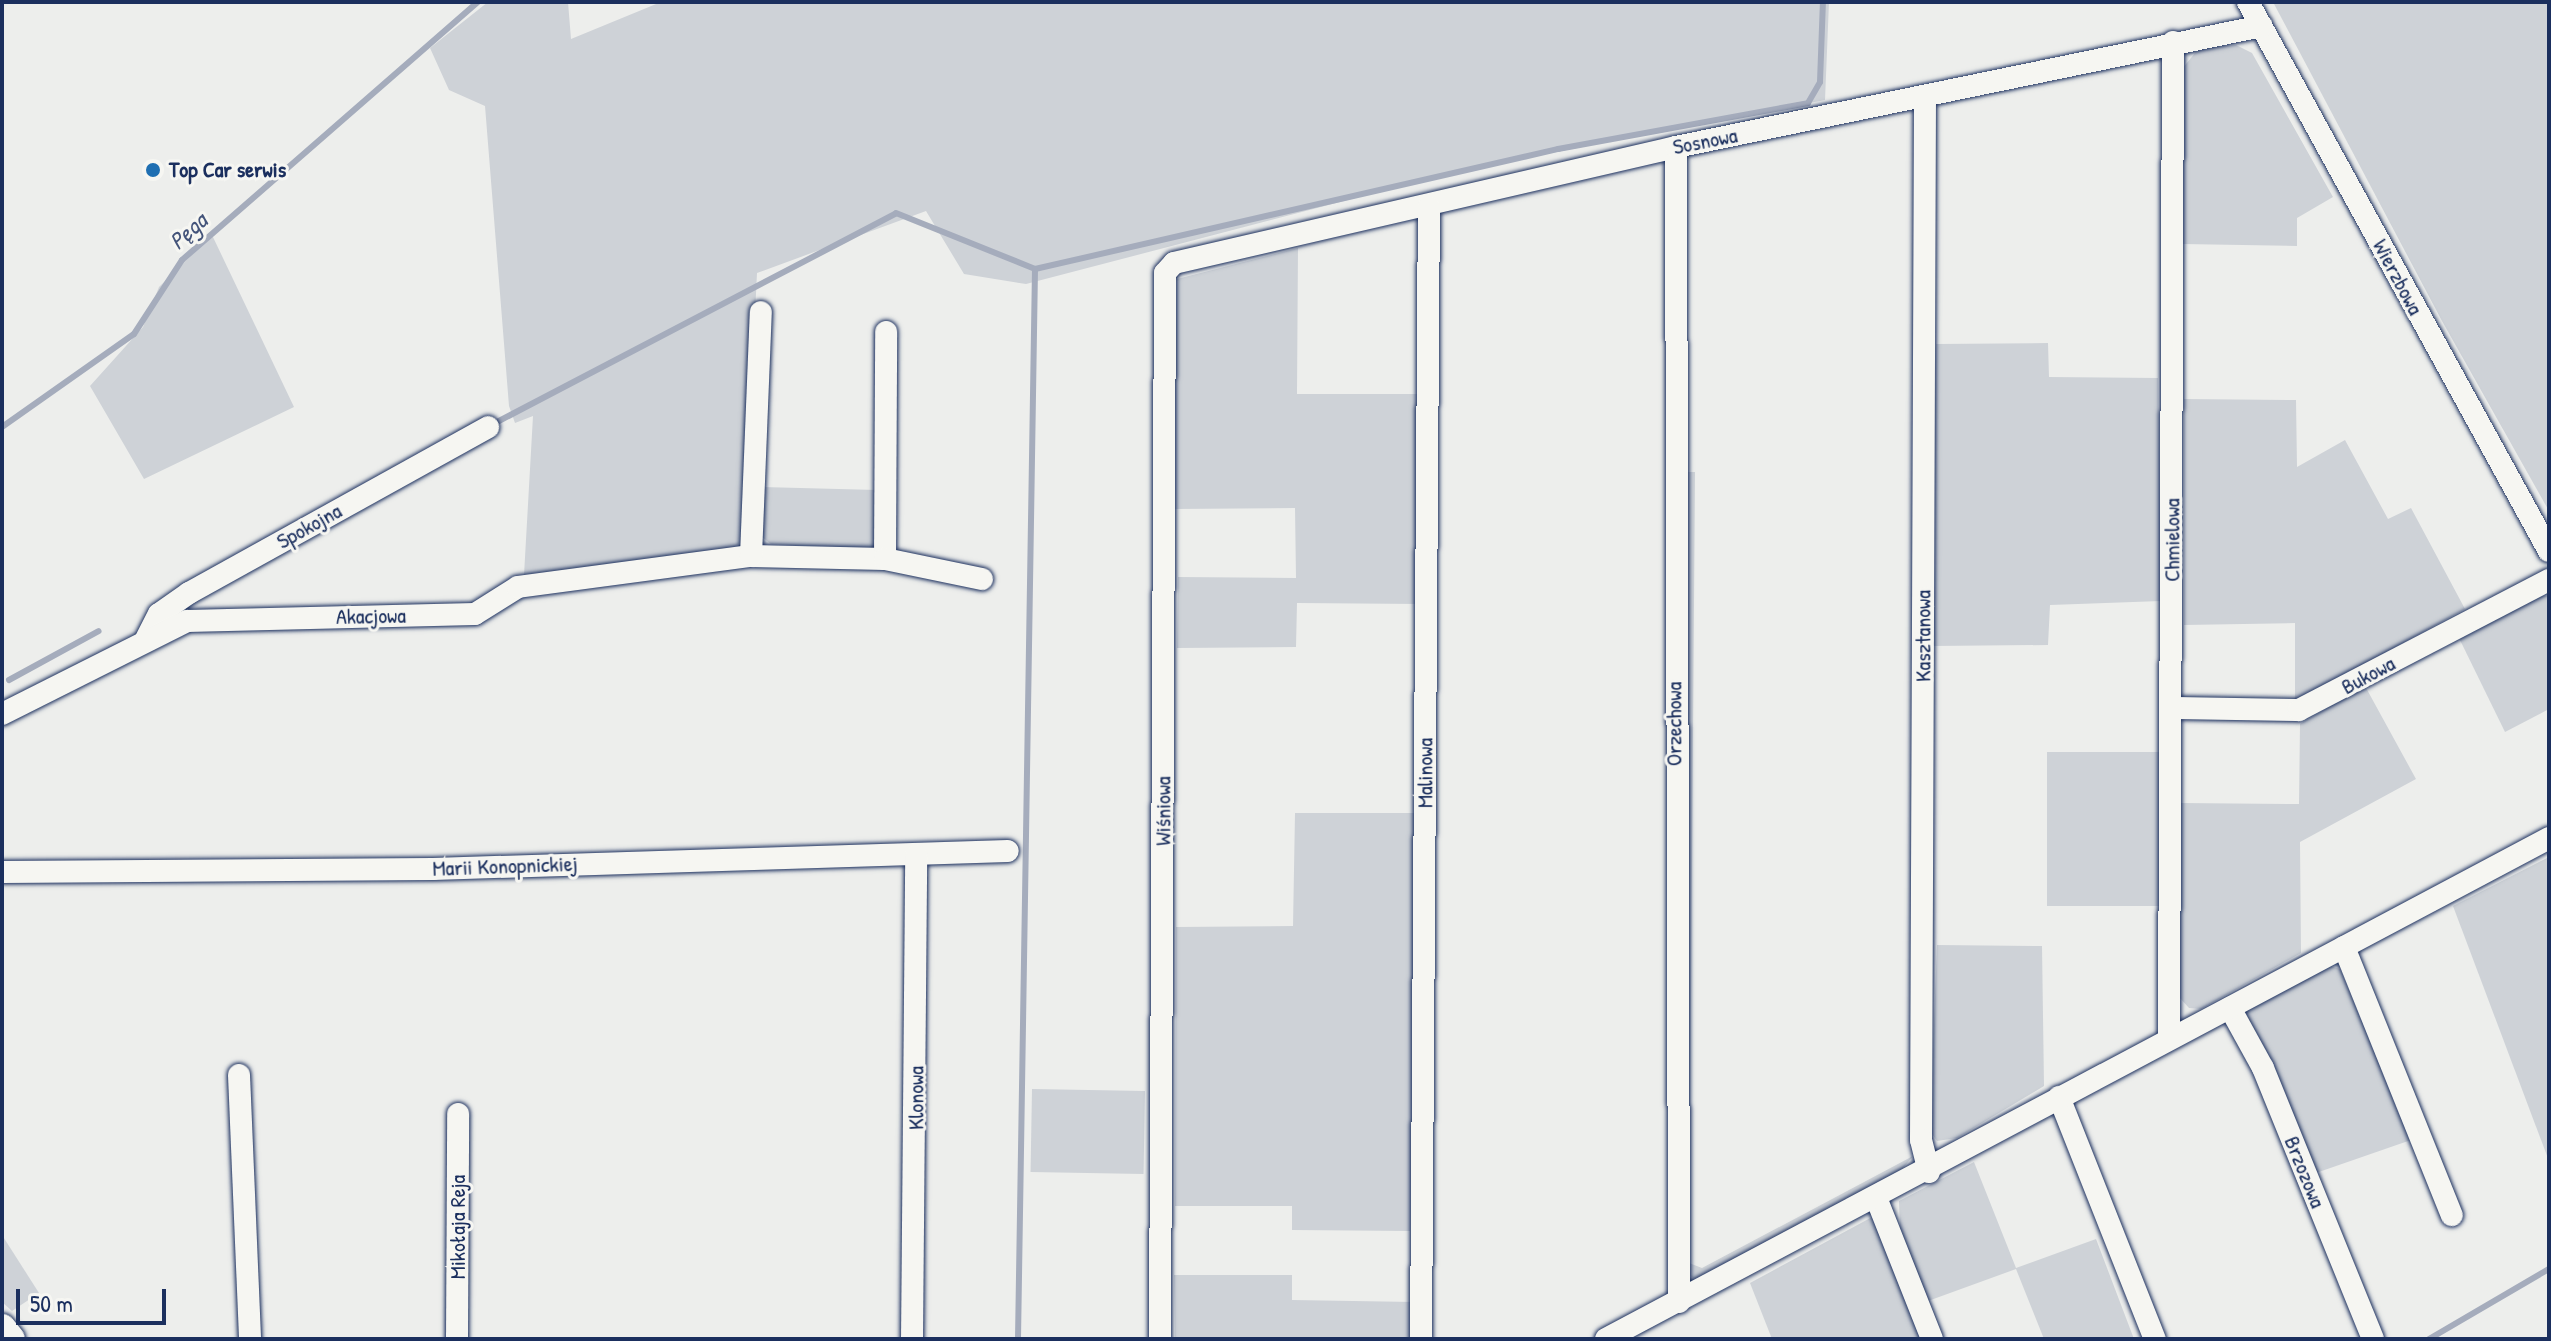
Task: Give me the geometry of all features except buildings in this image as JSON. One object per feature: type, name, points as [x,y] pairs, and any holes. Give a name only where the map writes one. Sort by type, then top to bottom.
[{"type":"street","name":"Wierzbowa","points":[[2248,2],[2549,551]]},
{"type":"street","name":"Sosnowa","points":[[1164,283],[1174,263],[1429,207],[1676,147],[2262,26]]},
{"type":"street","name":"Chmielowa","points":[[2169,1039],[2173,42]]},
{"type":"street","name":"Kasztanowa","points":[[1925,98],[1921,1140],[1929,1172]]},
{"type":"street","name":"Orzechowa","points":[[1676,147],[1679,1302]]},
{"type":"street","name":"Malinowa","points":[[1421,1339],[1429,207]]},
{"type":"street","name":"Wiśniowa","points":[[1160,1339],[1164,283]]},
{"type":"street","points":[[751,556],[761,312]]},
{"type":"street","points":[[885,559],[886,332]]},
{"type":"street","name":"Spokojna","points":[[145,641],[159,614],[189,593],[488,427]]},
{"type":"street","name":"Akacjowa","points":[[2,714],[187,621],[475,614],[518,587],[751,556],[885,559],[982,579]]},
{"type":"street","name":"Bukowa","points":[[2172,708],[2299,710],[2549,580]]},
{"type":"street","points":[[1617,1336],[1877,1200],[2059,1097],[2549,838]]},
{"type":"street","name":"Marii Konopnickiej","points":[[2,872],[916,856],[1008,851]]},
{"type":"street","name":"Klonowa","points":[[912,1339],[916,856]]},
{"type":"street","points":[[2344,947],[2452,1215]]},
{"type":"street","name":"Brzozowa","points":[[2230,1008],[2263,1068],[2373,1339]]},
{"type":"street","points":[[239,1075],[250,1339]]},
{"type":"street","points":[[2059,1097],[2155,1339]]},
{"type":"street","name":"Mikołaja Reja","points":[[457,1339],[458,1114]]},
{"type":"street","points":[[1877,1200],[1932,1339]]},
{"type":"street","points":[[2,1328],[11,1339]]},
{"type":"shaded area","points":[[488,2],[568,2],[571,39],[661,2],[1829,2],[1825,100],[1463,170],[1026,284],[964,274],[926,211],[757,273],[744,538],[729,553],[524,575],[533,416],[515,423],[509,406],[485,106],[449,90],[430,48]]},
{"type":"shaded area","points":[[2273,2],[2549,2],[2549,511],[2442,321]]},
{"type":"shaded area","points":[[2236,45],[2252,53],[2333,197],[2297,218],[2297,246],[2182,244],[2182,69],[2199,48]]},
{"type":"shaded area","points":[[212,235],[294,407],[144,479],[90,386],[143,327],[159,287]]},
{"type":"shaded area","points":[[1298,248],[1297,394],[1420,394],[1420,604],[1297,603],[1296,647],[1177,648],[1178,577],[1296,578],[1295,508],[1173,509],[1177,279]]},
{"type":"shaded area","points":[[2048,343],[2049,377],[2158,378],[2161,601],[2050,605],[2048,645],[1932,646],[1936,344]]},
{"type":"shaded area","points":[[2184,399],[2296,400],[2297,467],[2345,440],[2388,519],[2411,508],[2465,609],[2295,702],[2295,623],[2184,625]]},
{"type":"shaded area","points":[[1688,472],[1695,472],[1689,1263],[1702,1268],[1913,1156],[1898,1174],[1695,1279],[1681,1270]]},
{"type":"shaded area","points":[[761,487],[877,490],[877,549],[771,544],[762,537]]},
{"type":"shaded area","points":[[2540,596],[2549,596],[2549,709],[2505,732],[2459,638]]},
{"type":"shaded area","points":[[2365,686],[2416,779],[2300,842],[2301,953],[2201,1009],[2189,1008],[2179,997],[2180,803],[2299,804],[2300,724]]},
{"type":"shaded area","points":[[2047,752],[2160,752],[2160,906],[2047,906]]},
{"type":"shaded area","points":[[1295,813],[1418,813],[1410,1231],[1292,1230],[1292,1206],[1175,1206],[1176,927],[1293,926]]},
{"type":"shaded area","points":[[2549,857],[2549,1161],[2453,906]]},
{"type":"shaded area","points":[[1937,945],[2042,946],[2044,1086],[1957,1138],[1937,1141],[1930,1131]]},
{"type":"shaded area","points":[[2327,965],[2340,969],[2411,1140],[2313,1174],[2245,1010]]},
{"type":"shaded area","points":[[1032,1089],[1145,1091],[1144,1174],[1031,1172]]},
{"type":"shaded area","points":[[1974,1162],[2016,1268],[2096,1239],[2134,1339],[2044,1339],[2016,1269],[1928,1301],[1900,1230],[1899,1201]]},
{"type":"shaded area","points":[[1874,1216],[1927,1339],[1772,1339],[1750,1283]]},
{"type":"shaded area","points":[[2,1235],[39,1293],[12,1311],[2,1302]]},
{"type":"shaded area","points":[[1174,1275],[1292,1275],[1292,1300],[1414,1302],[1415,1339],[1175,1339]]},
{"type":"waterway","name":"Pęga","points":[[2,427],[134,334],[182,260],[478,2]]},
{"type":"waterway","points":[[497,422],[896,213],[1035,269],[1558,149],[1808,103],[1820,82],[1823,2]]},
{"type":"waterway","points":[[1018,1339],[1035,269]]},
{"type":"waterway","points":[[9,680],[99,631]]},
{"type":"waterway","points":[[2429,1339],[2549,1269]]},
{"type":"place","name":"Top Car serwis","points":[[153,170]]}]
